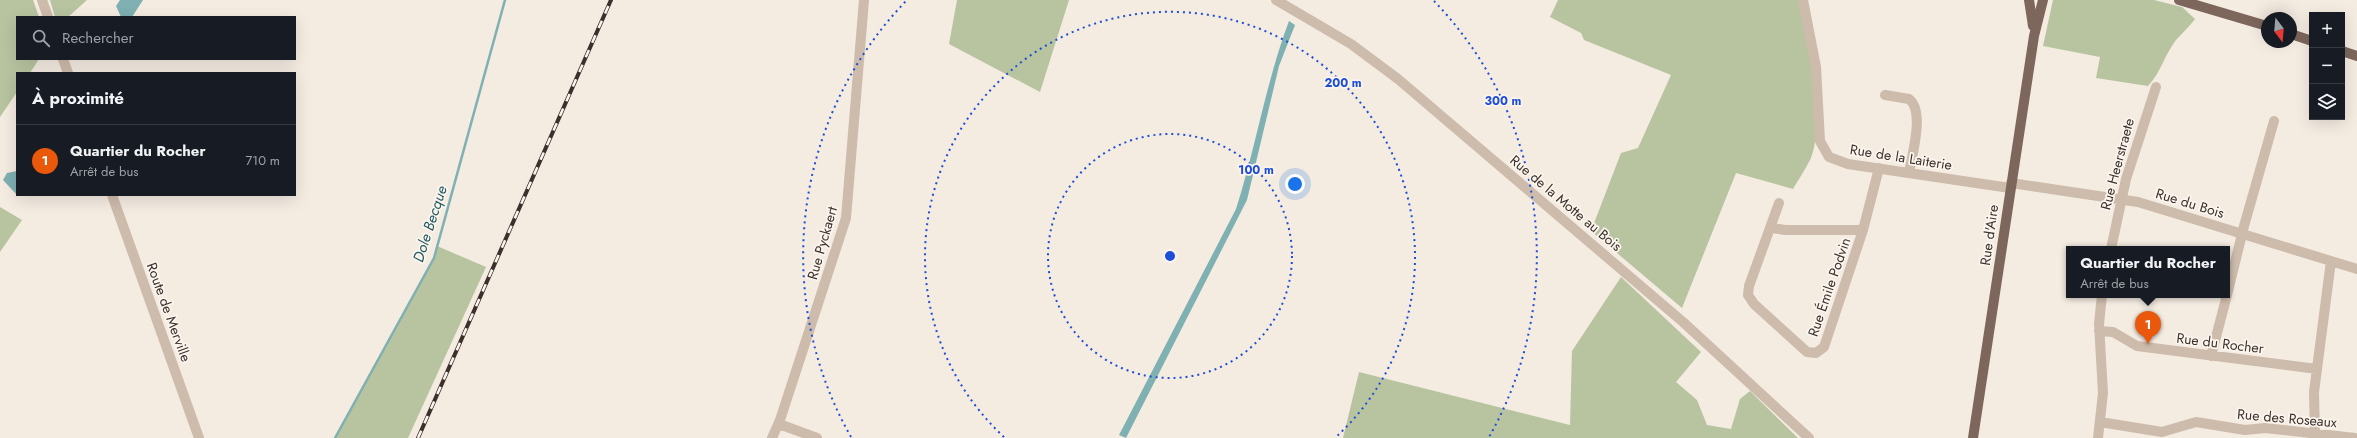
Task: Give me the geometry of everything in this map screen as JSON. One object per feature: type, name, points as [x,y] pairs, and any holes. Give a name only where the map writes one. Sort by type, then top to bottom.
[{"type":"main road","name":"Rue d'Aire","points":[[2029,0],[2034,36]]},
{"type":"main road","name":"Rue d'Aire","points":[[1973,438],[2034,36],[2043,0]]},
{"type":"main road","points":[[2179,0],[2261,24]]},
{"type":"main road","points":[[2199,0],[2249,20]]},
{"type":"main road","points":[[2297,36],[2309,40]]},
{"type":"main road","points":[[2345,52],[2357,56]]},
{"type":"street","points":[[42,0],[48,16]]},
{"type":"street","name":"Rue Pyckaert","points":[[772,438],[779,424],[846,218],[864,0]]},
{"type":"street","name":"Rue de la Motte au Bois","points":[[1276,0],[1355,47],[1411,90],[1683,322],[1809,438]]},
{"type":"street","name":"Rue de la Motte au Bois","points":[[1282,0],[1290,7]]},
{"type":"street","name":"Rue de la Laiterie","points":[[1803,0],[1816,67],[1818,126],[1821,146],[1829,157],[1837,161],[1909,173],[2011,186]]},
{"type":"street","points":[[63,60],[68,72]]},
{"type":"street","name":"Rue Heerstraete","points":[[2112,246],[2121,199],[2142,124],[2156,87]]},
{"type":"street","points":[[1885,95],[1909,99],[1917,110],[1917,121],[1909,173]]},
{"type":"street","points":[[2230,283],[2242,234],[2274,121]]},
{"type":"street","name":"Rue Émile Podvin","points":[[1779,203],[1772,228],[1748,286],[1748,295],[1766,315],[1807,352],[1813,354],[1824,347],[1863,230],[1879,168]]},
{"type":"street","name":"Rue du Bois","points":[[2011,186],[2138,202],[2357,269]]},
{"type":"street","name":"Route de Merville","points":[[112,196],[199,438]]},
{"type":"street","name":"Rue Émile Podvin","points":[[1772,228],[1785,230],[1863,230]]},
{"type":"street","points":[[2315,434],[2314,397],[2331,261]]},
{"type":"street","points":[[2098,438],[2103,387],[2099,330],[2102,298]]},
{"type":"street","points":[[2211,356],[2226,298]]},
{"type":"street","name":"Rue du Rocher","points":[[2099,330],[2110,331],[2137,346],[2318,369]]},
{"type":"street","name":"Rue des Roseaux","points":[[2100,422],[2162,432],[2196,422],[2245,430],[2265,428],[2355,438]]},
{"type":"street","points":[[779,424],[817,438]]},
{"type":"green space","points":[[0,0],[33,0],[39,16],[16,16],[16,60],[38,60],[31,72],[16,72],[16,93],[0,117]]},
{"type":"green space","points":[[50,0],[87,0],[69,16],[55,16]]},
{"type":"green space","points":[[957,0],[1069,0],[1040,92],[949,44]]},
{"type":"green space","points":[[1558,0],[1801,0],[1816,105],[1816,127],[1814,145],[1810,160],[1793,189],[1736,173],[1682,308],[1591,231],[1621,153],[1638,148],[1671,75],[1584,40],[1581,33],[1550,17]]},
{"type":"green space","points":[[2053,0],[2154,0],[2182,7],[2195,19],[2172,45],[2156,75],[2148,86],[2096,78],[2100,57],[2043,46]]},
{"type":"green space","points":[[0,207],[22,220],[0,252]]},
{"type":"green space","points":[[437,246],[486,267],[408,438],[335,438],[434,258]]},
{"type":"green space","points":[[1621,277],[1701,352],[1676,382],[1697,400],[1707,425],[1731,429],[1740,399],[1750,391],[1798,438],[1343,438],[1359,372],[1570,425],[1572,351]]},
{"type":"water","points":[[120,0],[143,0],[133,16],[121,16],[116,6]]},
{"type":"water","points":[[1289,21],[1295,25],[1279,66],[1247,200],[1126,438],[1119,435],[1236,209],[1267,91]]},
{"type":"water","points":[[16,171],[16,194],[3,180],[7,173]]},
{"type":"waterway","name":"Dole Becque","points":[[335,438],[434,258],[505,0]]},
{"type":"railway","points":[[418,438],[611,0]]},
{"type":"place","name":"Quartier du Rocher","points":[[2148,344]]}]
